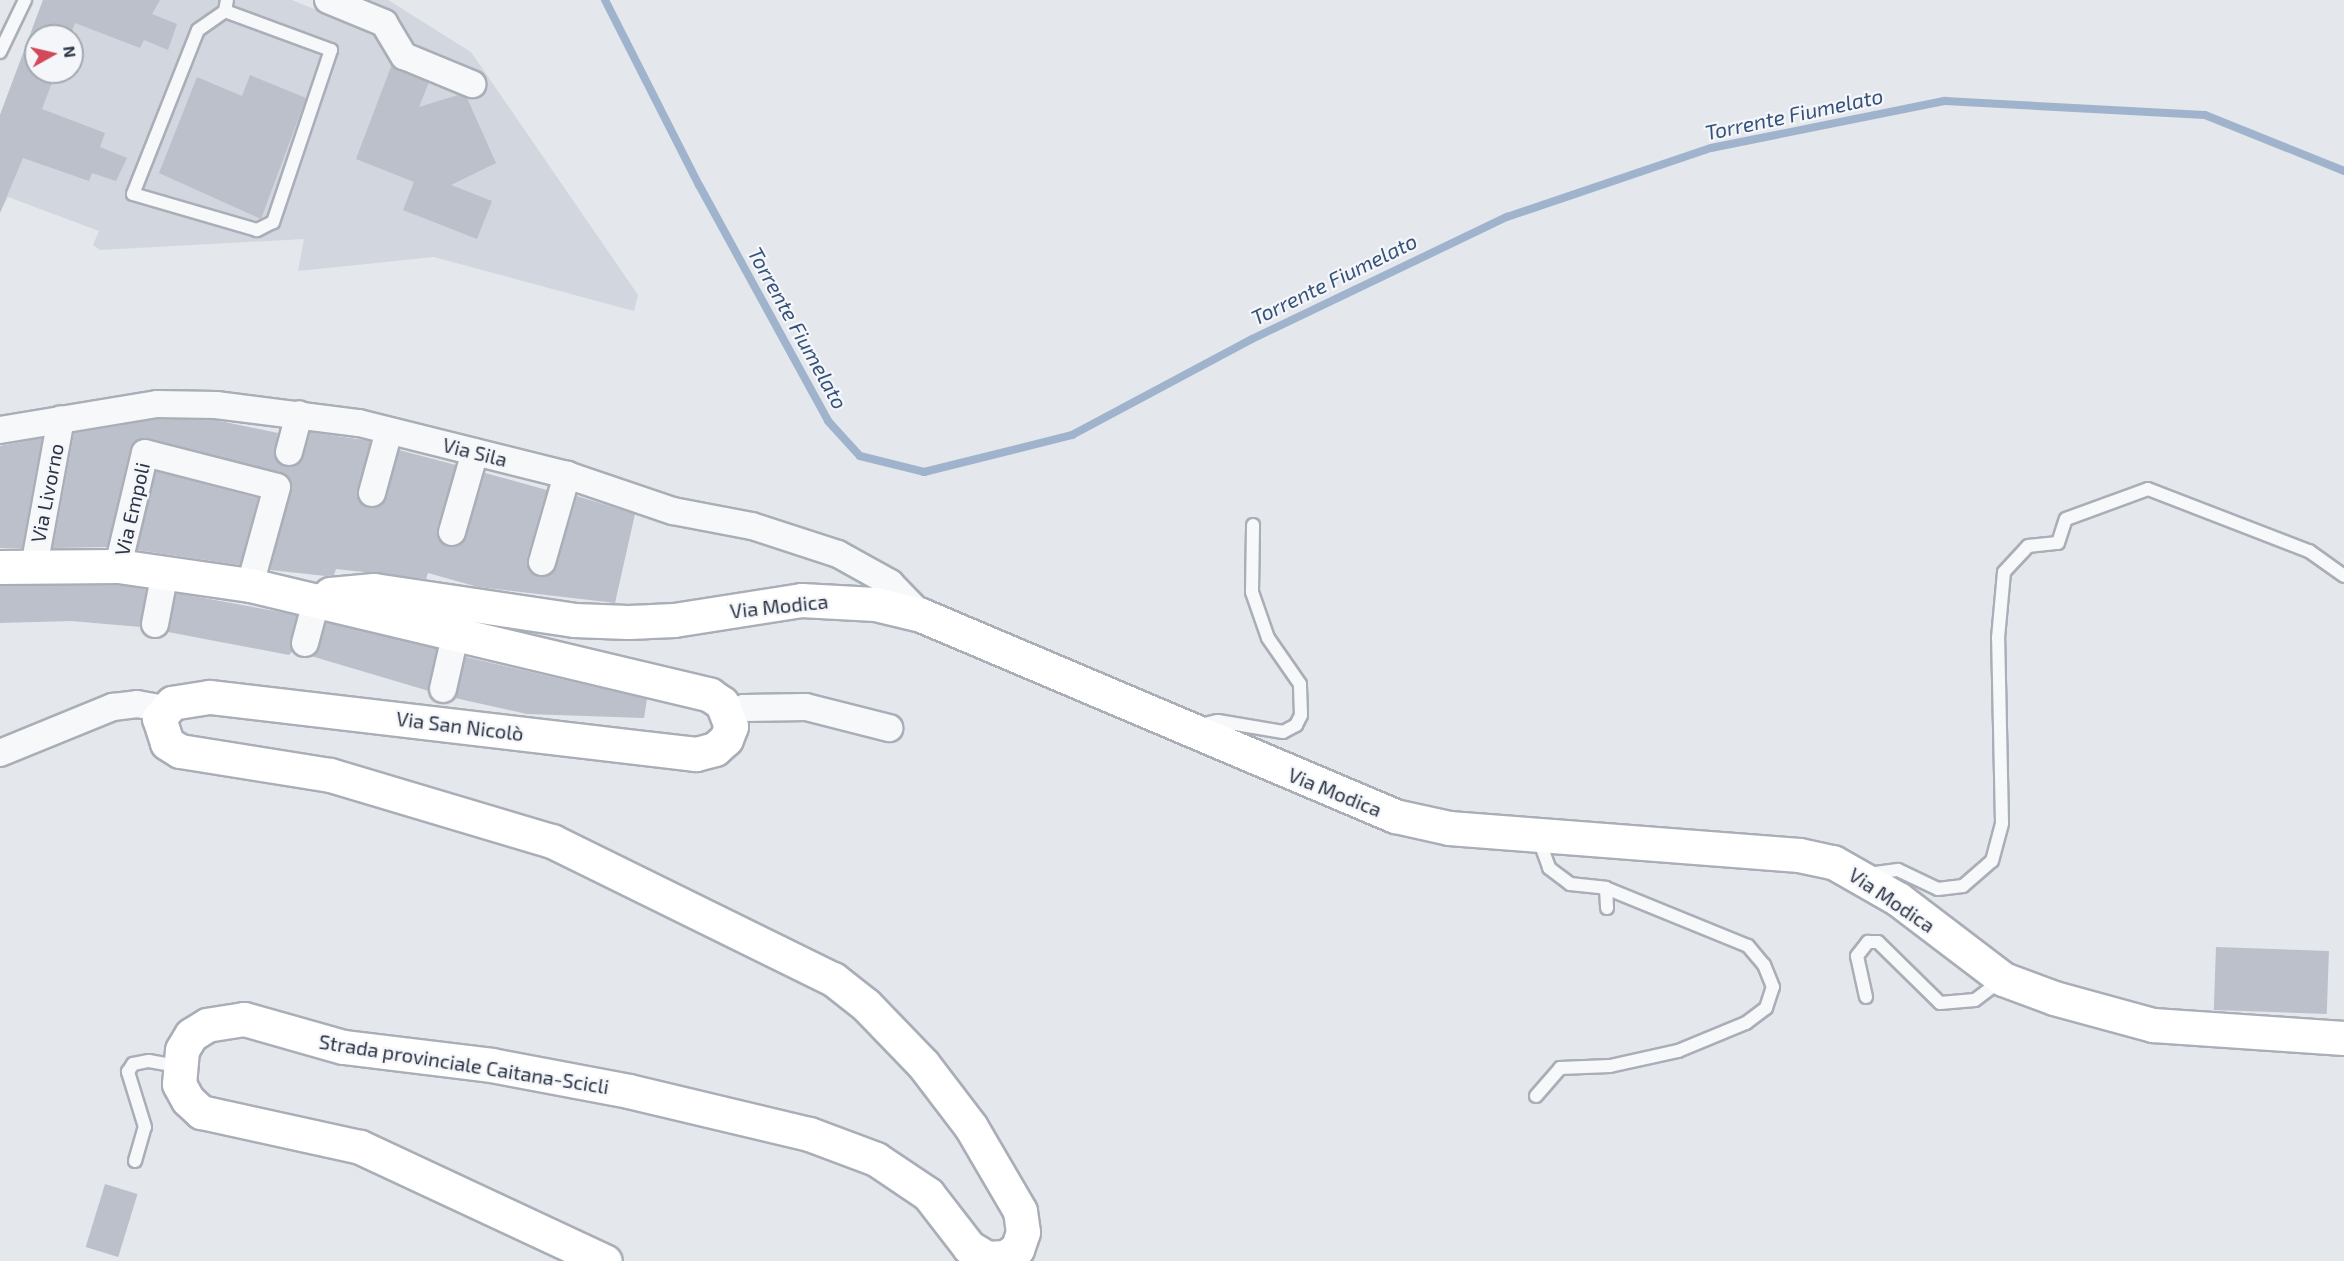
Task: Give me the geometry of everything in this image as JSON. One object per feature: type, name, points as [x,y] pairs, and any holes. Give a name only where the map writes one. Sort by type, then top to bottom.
[{"type":"main road","points":[[0,567],[118,566],[250,585],[317,598],[455,636],[710,695],[728,715]]},
{"type":"main road","name":"Via Modica","points":[[317,598],[343,589],[374,590],[574,620],[617,622],[674,621],[801,600],[843,599],[921,615],[1184,729],[1395,816],[1449,828],[1799,855],[1833,862],[1861,875],[2003,979],[2093,1011],[2153,1025],[2344,1038]]},
{"type":"main road","name":"Via San Nicolò","points":[[164,709],[184,699],[209,697],[696,754],[715,749],[726,739],[731,726],[728,715]]},
{"type":"main road","name":"Strada provinciale Caitana-Scicli","points":[[164,709],[159,730],[167,743],[180,751],[330,775],[508,825],[573,850],[833,979],[866,1005],[923,1064],[999,1171],[1020,1211],[1023,1232],[1017,1249],[1005,1257],[987,1258],[969,1247],[928,1194],[876,1159],[842,1144],[629,1091],[492,1065],[343,1047],[244,1019],[207,1025],[191,1035],[178,1066]]},
{"type":"main road","points":[[178,1066],[188,1100],[201,1112],[360,1147],[605,1261]]},
{"type":"street","points":[[328,0],[384,23],[404,56],[472,84]]},
{"type":"street","name":"Via Sila","points":[[0,430],[158,404],[299,414],[389,431],[567,475],[673,511],[752,526],[838,554],[890,583],[921,615]]},
{"type":"street","points":[[289,452],[299,414]]},
{"type":"street","name":"Via Livorno","points":[[34,567],[61,419]]},
{"type":"street","points":[[372,493],[389,431]]},
{"type":"street","points":[[452,532],[475,452]]},
{"type":"street","name":"Via Empoli","points":[[118,566],[145,453],[277,487],[250,585]]},
{"type":"street","points":[[542,562],[567,475]]},
{"type":"street","points":[[155,624],[165,572]]},
{"type":"street","points":[[305,643],[317,598]]},
{"type":"street","points":[[442,689],[455,636]]},
{"type":"street","points":[[0,753],[113,707],[137,704],[164,709]]},
{"type":"street","points":[[728,715],[744,708],[806,707],[890,728]]},
{"type":"lane","points":[[0,52],[25,0]]},
{"type":"lane","points":[[226,5],[331,50],[273,222],[257,230],[133,194],[198,30],[226,5]]},
{"type":"lane","points":[[1861,875],[1898,870],[1938,889],[1963,886],[1992,861],[2002,823],[1998,638],[2004,572],[2028,546],[2058,543],[2066,519],[2148,489],[2309,551],[2344,576]]},
{"type":"lane","points":[[1184,729],[1218,721],[1282,732],[1296,725],[1301,715],[1300,684],[1257,612],[1252,592],[1253,525]]},
{"type":"lane","points":[[1536,1096],[1560,1068],[1610,1066],[1678,1050],[1746,1023],[1766,1008],[1773,987],[1764,964],[1748,946],[1606,888],[1570,884],[1549,868],[1538,836]]},
{"type":"lane","points":[[1606,888],[1607,908]]},
{"type":"lane","points":[[1866,997],[1857,956],[1868,942],[1878,942],[1940,1003],[1975,1000],[2003,979]]},
{"type":"lane","points":[[135,1161],[145,1127],[129,1072],[133,1064],[149,1061],[178,1066]]},
{"type":"shaded area","points":[[43,0],[292,0],[351,24],[358,22],[363,0],[388,0],[471,52],[638,295],[634,311],[434,257],[298,271],[304,239],[100,250],[93,245],[99,231],[8,197],[0,212],[0,115],[24,51],[24,84],[84,84],[84,24],[34,24]]},
{"type":"building","points":[[43,0],[160,0],[152,14],[177,24],[168,50],[144,40],[140,48],[84,26],[84,24],[34,24]]},
{"type":"building","points":[[24,51],[24,84],[51,84],[42,109],[105,133],[100,147],[127,158],[116,181],[92,173],[89,181],[23,158],[0,213],[0,115]]},
{"type":"building","points":[[392,64],[429,82],[419,107],[458,95],[467,98],[496,163],[451,185],[492,201],[477,239],[403,210],[414,182],[356,159]]},
{"type":"building","points":[[250,75],[306,98],[261,219],[159,173],[197,77],[242,96]]},
{"type":"building","points":[[158,419],[215,420],[278,433],[274,455],[286,467],[300,462],[310,432],[371,441],[357,490],[361,503],[369,508],[382,504],[386,498],[399,450],[456,465],[437,528],[441,542],[448,547],[466,537],[485,473],[547,490],[527,558],[531,572],[538,577],[556,567],[577,496],[635,514],[615,603],[478,587],[428,573],[426,579],[336,569],[334,575],[326,576],[270,570],[291,491],[288,477],[148,438],[135,442],[130,450],[107,547],[53,548],[74,433]]},
{"type":"building","points":[[42,438],[22,548],[0,548],[0,446]]},
{"type":"building","points":[[156,471],[258,498],[240,565],[137,550]]},
{"type":"building","points":[[117,585],[146,589],[141,627],[71,621],[0,623],[0,586]]},
{"type":"building","points":[[176,593],[297,615],[290,640],[293,651],[289,655],[168,632]]},
{"type":"building","points":[[326,622],[437,649],[429,691],[311,656],[319,647]]},
{"type":"building","points":[[466,657],[647,699],[644,718],[527,714],[455,698]]},
{"type":"building","points":[[2216,947],[2329,951],[2327,1014],[2214,1010]]},
{"type":"building","points":[[105,1184],[138,1194],[118,1257],[86,1247]]},
{"type":"waterway","name":"Torrente Fiumelato","points":[[605,0],[699,185],[828,421],[860,456],[924,472],[1072,435],[1252,339],[1507,217],[1711,148],[1945,101],[2205,115],[2344,171]]}]
